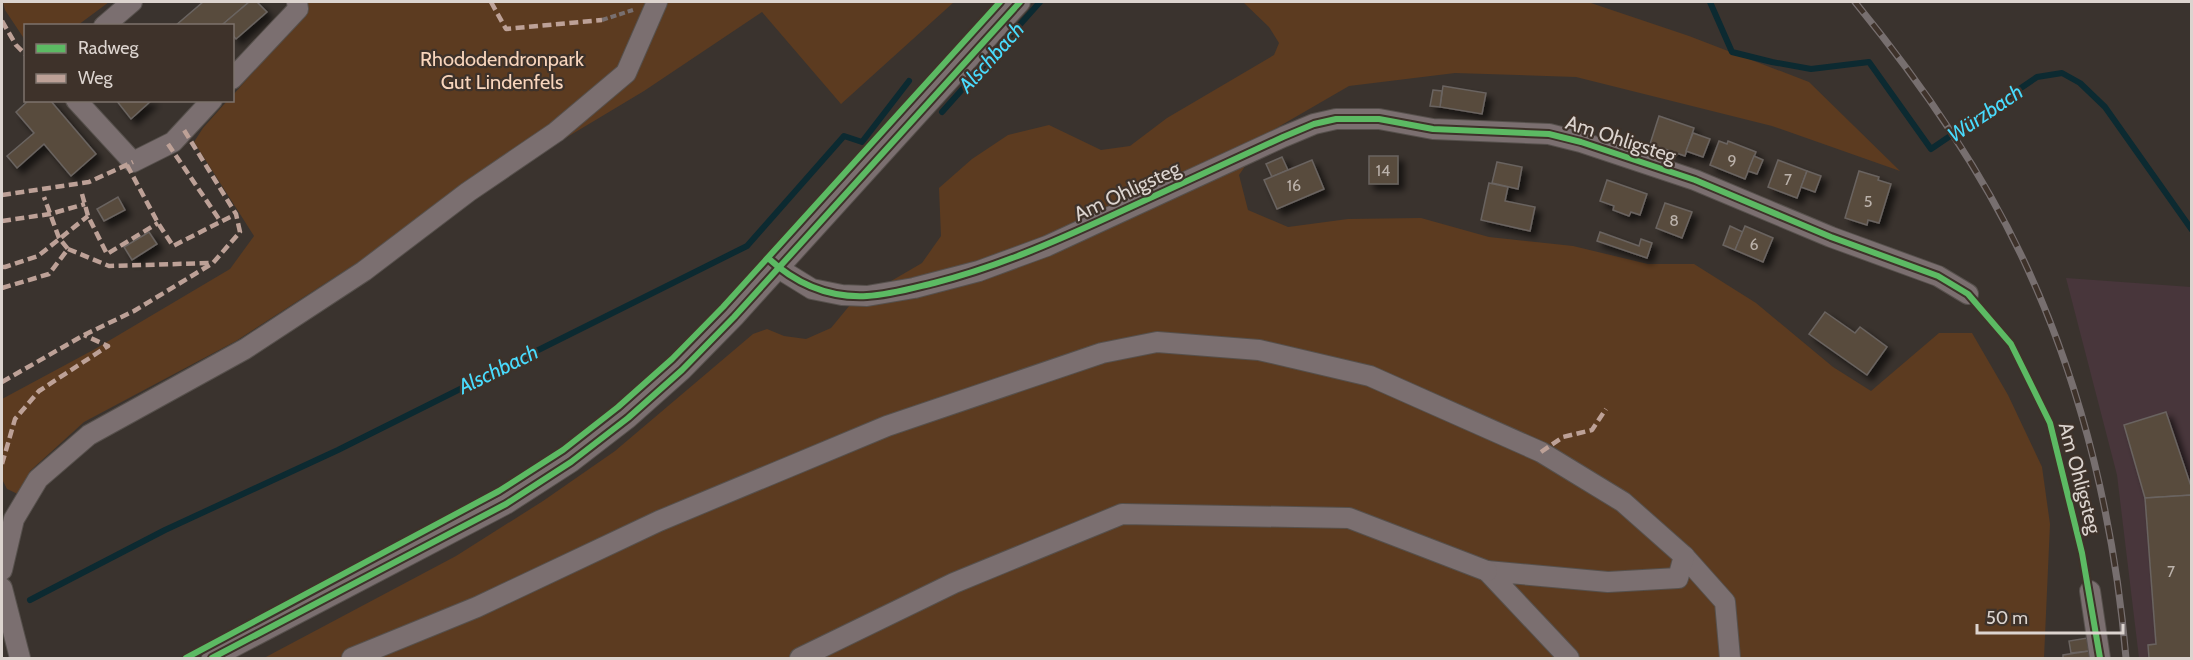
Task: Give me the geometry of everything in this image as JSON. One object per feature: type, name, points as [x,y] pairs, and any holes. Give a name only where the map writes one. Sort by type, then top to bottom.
[{"type":"street","points":[[106,24],[132,2]]},
{"type":"street","points":[[234,77],[298,9],[297,2]]},
{"type":"street","points":[[2,570],[14,519],[38,479],[80,442],[245,349],[364,271],[468,192],[556,132],[626,73],[657,2]]},
{"type":"street","points":[[212,658],[506,504],[571,462],[628,418],[682,370],[734,318],[1020,2]]},
{"type":"street","points":[[78,102],[133,162],[173,142],[210,102]]},
{"type":"street","name":"Am Ohligsteg","points":[[778,268],[812,289],[842,295],[867,296],[925,285],[979,271],[1047,246],[1283,136],[1314,124],[1336,119],[1379,118],[1433,129],[1549,134],[1581,142],[1695,180],[1831,237],[1938,276],[1968,294]]},
{"type":"street","points":[[352,658],[477,607],[659,521],[886,426],[1102,353],[1157,342],[1259,350],[1370,376],[1541,452],[1623,502],[1684,556],[1725,602],[1730,658]]},
{"type":"street","points":[[801,658],[954,583],[1122,514],[1349,518],[1487,571],[1608,582],[1678,578],[1684,556]]},
{"type":"street","points":[[1487,571],[1569,658]]},
{"type":"street","points":[[2,588],[20,658]]},
{"type":"street","points":[[2090,591],[2100,658]]},
{"type":"path","points":[[602,20],[657,2]]},
{"type":"shaded area","points":[[2066,278],[2191,287],[2191,658],[2139,658],[2117,475]]},
{"type":"green space","points":[[3,2],[109,2],[79,24],[24,24],[24,38],[5,10]]},
{"type":"green space","name":"Rhododendronpark Gut Lindenfels","points":[[302,2],[954,2],[841,104],[762,12],[644,91],[355,264],[236,341],[84,422],[30,471],[20,495],[7,489],[2,479],[2,399],[95,349],[230,269],[254,236],[194,142],[226,102],[234,102],[234,94],[305,13]]},
{"type":"green space","points":[[1243,2],[1588,2],[1689,36],[1809,82],[1900,171],[1772,126],[1576,77],[1455,73],[1349,86],[1268,133],[1239,175],[1248,210],[1288,227],[1348,219],[1421,218],[1489,237],[1573,246],[1648,264],[1694,264],[1756,303],[1833,367],[1871,391],[1939,333],[1972,333],[2008,395],[2042,467],[2050,524],[2044,658],[264,658],[456,556],[543,501],[615,451],[753,334],[767,329],[784,336],[806,339],[831,328],[850,305],[922,263],[941,236],[939,188],[972,159],[1008,135],[1049,125],[1101,150],[1130,146],[1167,118],[1274,55],[1279,43],[1269,27]]},
{"type":"building","points":[[203,2],[249,2],[223,24],[177,24]]},
{"type":"building","points":[[249,2],[257,2],[267,12],[236,39],[234,24],[223,24]]},
{"type":"building","points":[[1443,86],[1486,93],[1482,114],[1440,107]]},
{"type":"building","points":[[1433,90],[1442,91],[1440,107],[1430,106]]},
{"type":"building","points":[[27,102],[52,102],[96,154],[71,176],[44,144],[17,168],[7,156],[34,133],[16,112]]},
{"type":"building","points":[[118,102],[150,102],[131,119]]},
{"type":"building","points":[[1659,116],[1694,128],[1685,156],[1650,144]]},
{"type":"building","points":[[1693,133],[1710,139],[1703,157],[1686,151]]},
{"type":"building","points":[[1719,141],[1727,144],[1728,141],[1756,152],[1745,179],[1710,165]]},
{"type":"building","points":[[1369,156],[1398,156],[1398,184],[1369,184]]},
{"type":"building","points":[[1754,156],[1763,160],[1757,174],[1748,171]]},
{"type":"building","points":[[1282,157],[1288,170],[1272,177],[1266,164]]},
{"type":"building","points":[[1312,160],[1324,189],[1277,209],[1264,180]]},
{"type":"building","points":[[1778,160],[1807,171],[1797,198],[1768,187]]},
{"type":"building","points":[[1497,162],[1522,167],[1518,189],[1492,183]]},
{"type":"building","points":[[1807,171],[1821,176],[1815,192],[1801,187]]},
{"type":"building","points":[[1859,171],[1879,177],[1878,180],[1891,184],[1879,223],[1868,220],[1867,225],[1845,218]]},
{"type":"building","points":[[1607,180],[1647,194],[1640,215],[1631,212],[1629,216],[1613,210],[1614,206],[1600,201]]},
{"type":"building","points":[[1489,183],[1508,187],[1505,201],[1535,207],[1530,231],[1481,220]]},
{"type":"building","points":[[118,197],[125,210],[104,221],[97,209]]},
{"type":"building","points":[[1665,203],[1692,212],[1682,238],[1656,228]]},
{"type":"building","points":[[1730,226],[1743,232],[1735,250],[1723,245]]},
{"type":"building","points":[[1745,226],[1773,238],[1763,262],[1735,250]]},
{"type":"building","points":[[149,232],[157,244],[132,260],[124,247]]},
{"type":"building","points":[[1600,232],[1639,246],[1641,239],[1652,243],[1647,258],[1597,241]]},
{"type":"building","points":[[1825,312],[1855,333],[1860,327],[1887,347],[1867,375],[1809,334]]},
{"type":"building","points":[[2166,412],[2192,495],[2145,498],[2124,425]]},
{"type":"building","points":[[2192,495],[2192,658],[2149,658],[2148,645],[2156,644],[2145,498]]},
{"type":"building","points":[[2087,638],[2089,651],[2071,653],[2069,641]]},
{"type":"building","points":[[2089,651],[2090,658],[2063,658],[2063,655]]},
{"type":"waterway","name":"Alschbach","points":[[942,112],[1040,2]]},
{"type":"waterway","name":"Würzbach","points":[[1710,2],[1732,52],[1811,69],[1869,62],[1931,149],[2037,77],[2062,73],[2080,83],[2105,107],[2192,230]]},
{"type":"waterway","name":"Alschbach","points":[[30,600],[165,530],[338,450],[747,246],[844,136],[862,142],[909,81]]},
{"type":"railway","points":[[1855,2],[1928,98],[1973,166],[2012,236],[2049,318],[2066,365],[2094,461],[2114,559],[2126,658]]},
{"type":"marked path","points":[[491,2],[506,29],[602,20]]},
{"type":"marked path","points":[[2,21],[16,45],[24,53]]},
{"type":"marked path","points":[[2,382],[84,335],[134,311],[213,263],[240,232],[236,214],[184,130]]},
{"type":"marked path","points":[[168,144],[221,222]]},
{"type":"marked path","points":[[2,195],[89,182],[133,162]]},
{"type":"marked path","points":[[127,165],[173,246],[236,214]]},
{"type":"marked path","points":[[82,194],[88,216],[107,254],[158,223]]},
{"type":"marked path","points":[[2,288],[49,274],[68,249],[59,238],[44,197]]},
{"type":"marked path","points":[[2,221],[50,214],[85,204]]},
{"type":"marked path","points":[[2,267],[38,256],[88,216]]},
{"type":"marked path","points":[[68,249],[109,266],[211,263]]},
{"type":"marked path","points":[[2,464],[15,419],[39,391],[108,346],[84,335]]},
{"type":"marked path","points":[[1541,452],[1563,437],[1592,430],[1606,409]]},
{"type":"cycle path","points":[[186,658],[499,491],[563,450],[618,407],[672,359],[723,307],[1000,2]]},
{"type":"cycle path","points":[[212,658],[506,504],[571,462],[628,418],[682,370],[734,317],[1020,2]]},
{"type":"cycle path","points":[[768,258],[801,282],[839,295],[875,295],[918,287],[957,277],[1025,253],[1283,137],[1314,124],[1336,119],[1379,119],[1433,129],[1549,134],[1581,142],[1695,180],[1831,237],[1938,276],[1968,294],[2011,344],[2050,423],[2082,553],[2100,658]]}]
